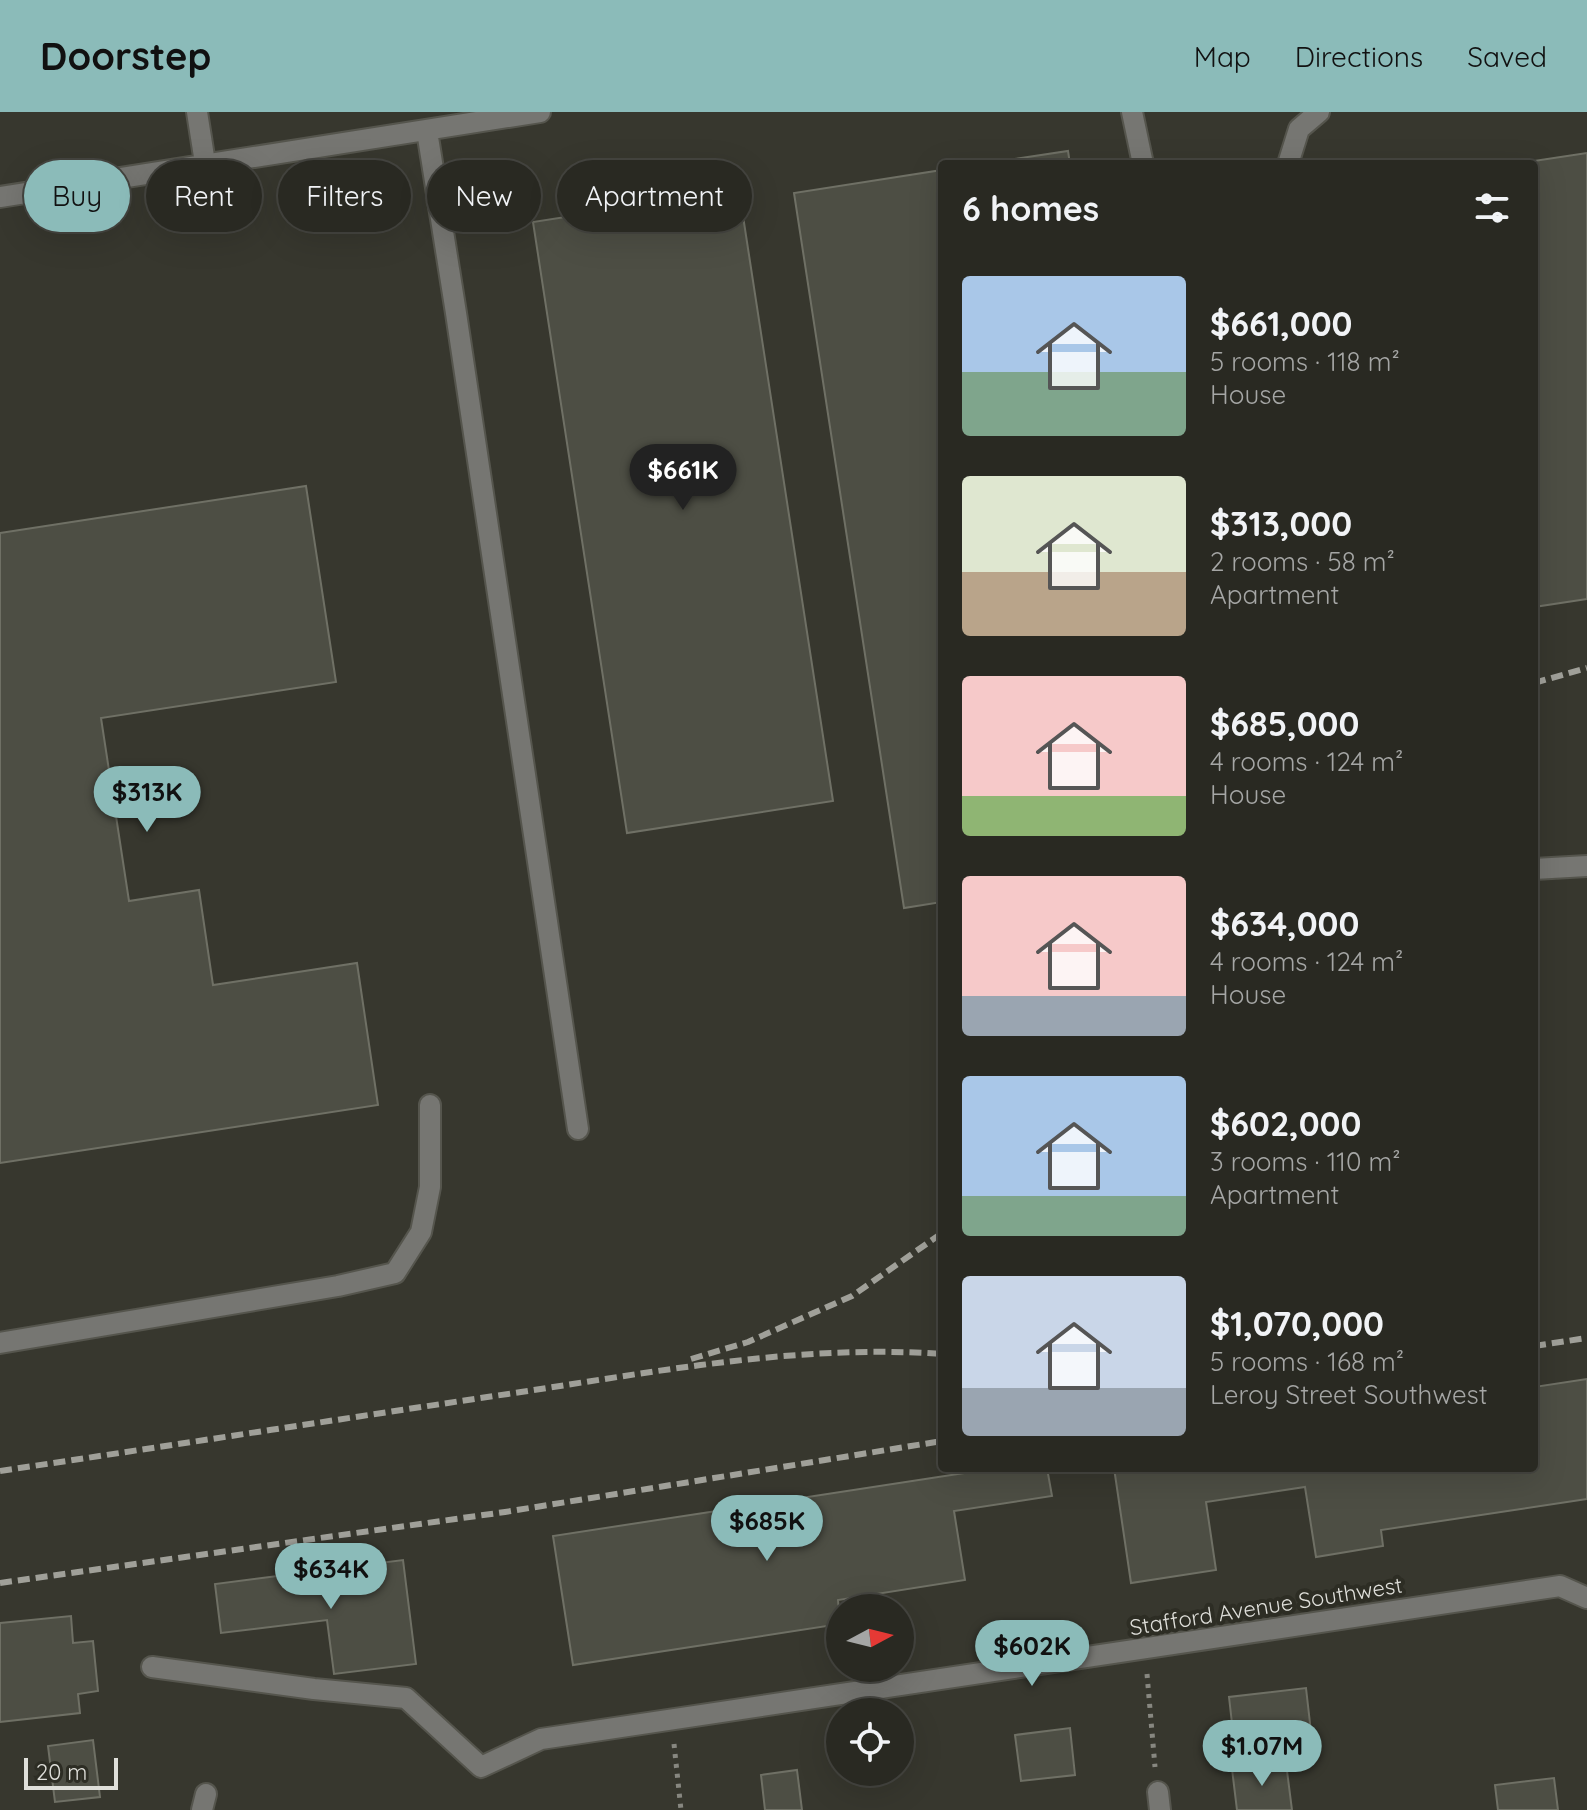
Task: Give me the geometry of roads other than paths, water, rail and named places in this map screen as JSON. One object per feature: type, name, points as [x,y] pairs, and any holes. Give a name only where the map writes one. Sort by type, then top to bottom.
[{"type":"street","points":[[197,112],[205,160]]},
{"type":"street","points":[[226,160],[540,112]]},
{"type":"street","points":[[1132,112],[1142,160]]},
{"type":"street","points":[[1289,160],[1299,129],[1319,112]]},
{"type":"street","points":[[427,131],[578,1129]]},
{"type":"street","points":[[0,197],[146,173]]},
{"type":"street","points":[[1538,869],[1587,866]]},
{"type":"street","points":[[0,1343],[338,1286],[395,1273],[421,1232],[430,1187],[430,1105]]},
{"type":"street","name":"Stafford Avenue Southwest","points":[[152,1667],[406,1698],[481,1767],[541,1739],[1560,1586],[1587,1598]]},
{"type":"railway","points":[[1538,682],[1587,668]]},
{"type":"railway","points":[[691,1359],[748,1342],[852,1296],[938,1236]]},
{"type":"railway","points":[[1538,1345],[1587,1338]]},
{"type":"railway","points":[[0,1471],[731,1361],[837,1353],[938,1354]]},
{"type":"railway","points":[[0,1583],[505,1512],[938,1442]]}]
